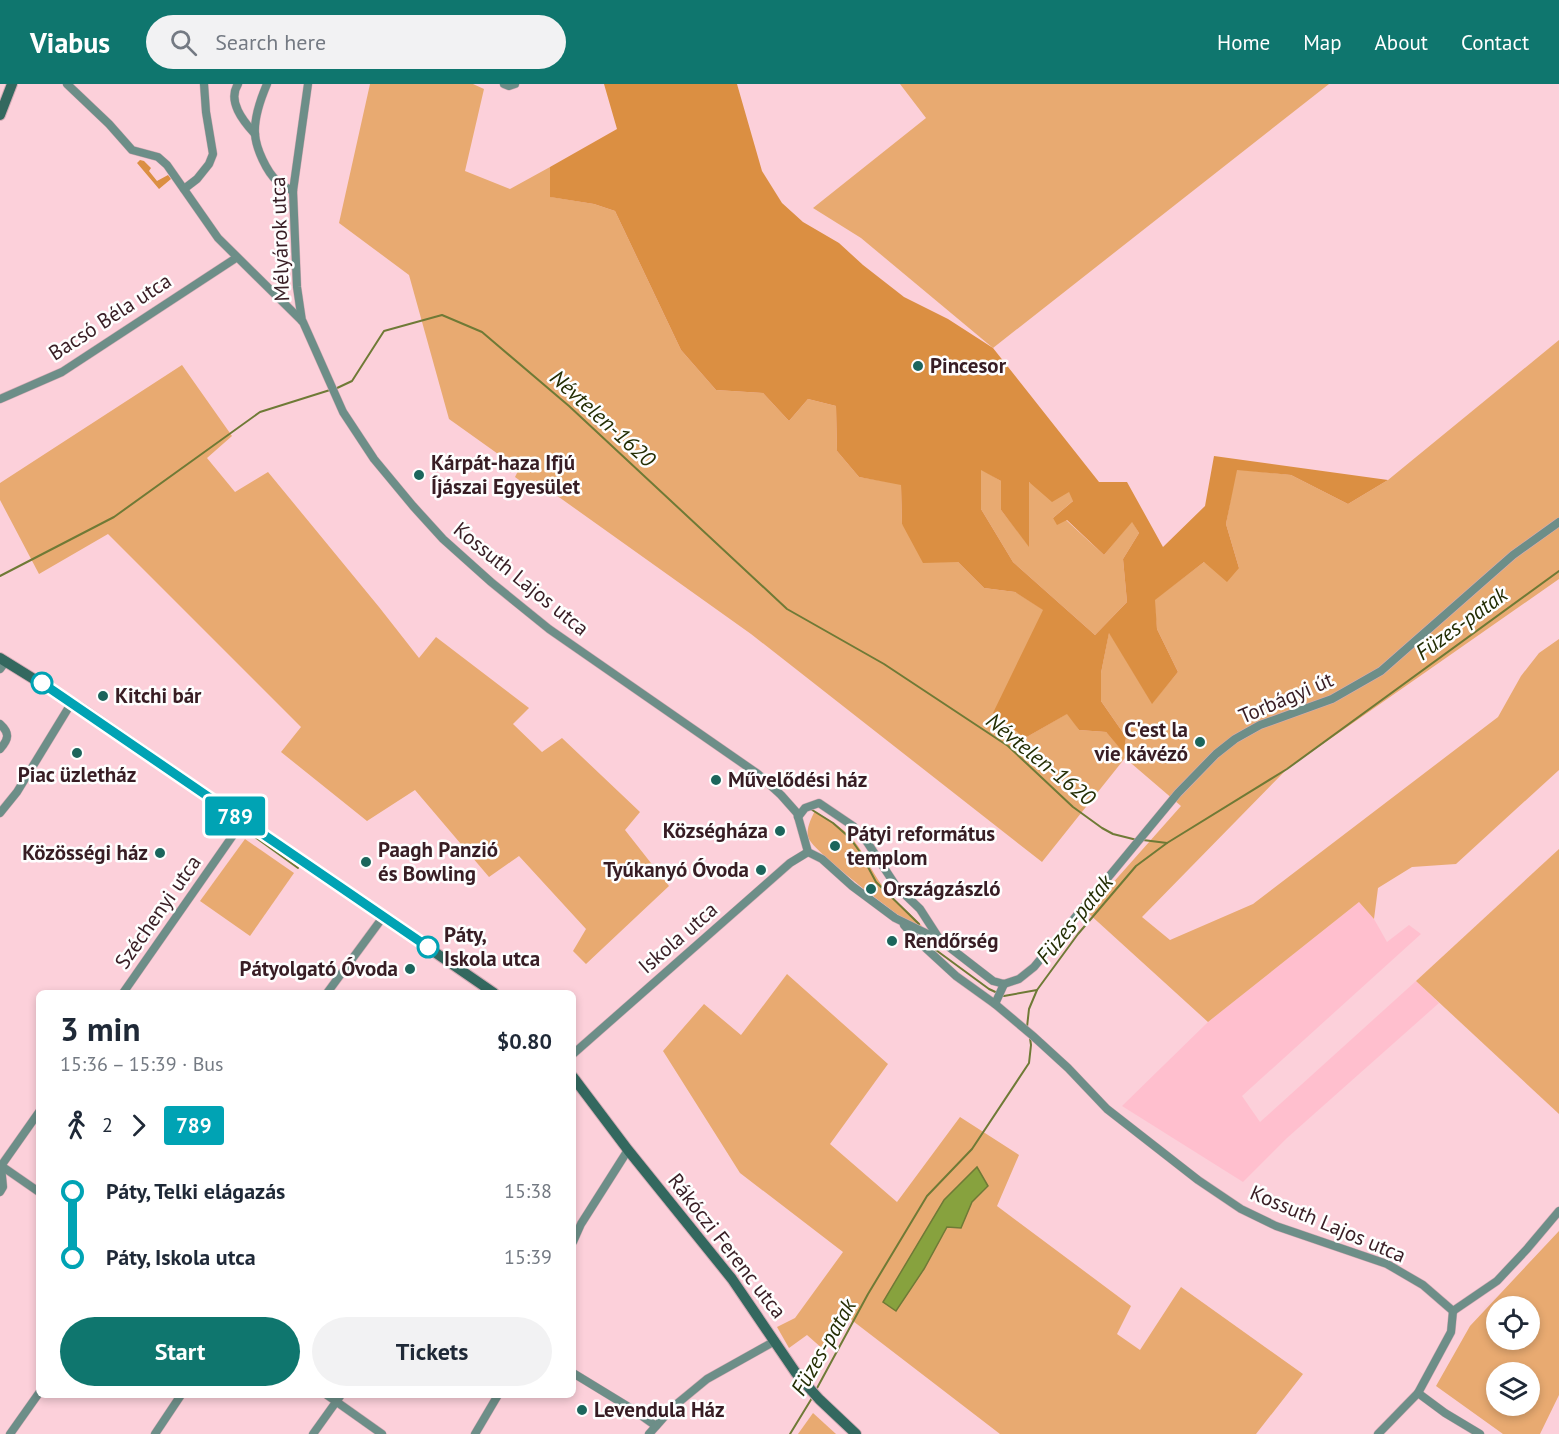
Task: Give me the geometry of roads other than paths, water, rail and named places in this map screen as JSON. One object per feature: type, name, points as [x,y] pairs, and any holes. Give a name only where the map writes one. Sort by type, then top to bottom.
[{"type":"main road","points":[[0,115],[12,84]]},
{"type":"main road","points":[[2,663],[72,702],[490,990]]},
{"type":"main road","name":"Rákóczi Ferenc utca","points":[[576,1082],[732,1279],[796,1373],[856,1434]]},
{"type":"street","name":"Kossuth Lajos utca","points":[[67,84],[109,124],[132,150],[158,157],[167,165],[218,238],[303,322],[343,412],[374,459],[412,506],[443,539],[491,582],[549,629],[758,774],[781,795],[798,817],[808,852],[822,859],[852,886],[902,923],[956,976],[995,1004],[1033,1036],[1107,1109],[1198,1180],[1241,1209],[1276,1226],[1387,1264],[1423,1286],[1453,1311]]},
{"type":"street","points":[[184,189],[197,179],[209,164],[213,154],[204,84]]},
{"type":"street","points":[[238,84],[235,88],[234,100],[243,121],[255,134]]},
{"type":"street","points":[[267,84],[260,104],[255,134],[259,149],[271,174],[276,181],[293,191]]},
{"type":"street","name":"Mélyárok utca","points":[[303,322],[297,287],[293,191],[308,84]]},
{"type":"street","points":[[504,84],[509,86],[516,84]]},
{"type":"street","name":"Bacsó Béla utca","points":[[0,399],[62,372],[236,258]]},
{"type":"street","name":"Torbágyi út","points":[[1004,984],[1019,979],[1034,967],[1203,766],[1235,739],[1278,717],[1332,699],[1381,671],[1513,555],[1559,522]]},
{"type":"street","points":[[0,813],[16,792],[72,702]]},
{"type":"street","points":[[0,724],[7,730],[8,735],[0,749]]},
{"type":"street","name":"Kossuth Lajos utca","points":[[798,817],[807,807],[819,803],[853,826],[867,842],[896,886],[920,909],[940,940]]},
{"type":"street","name":"Széchenyi utca","points":[[125,990],[243,821]]},
{"type":"street","name":"Iskola utca","points":[[576,1051],[790,863],[808,852]]},
{"type":"street","points":[[329,990],[383,917]]},
{"type":"street","name":"Kossuth Lajos utca","points":[[902,923],[940,940],[987,977],[1004,984]]},
{"type":"street","points":[[995,1004],[1004,984]]},
{"type":"street","points":[[0,1192],[3,1187],[1,1165],[36,1116]]},
{"type":"street","points":[[576,1235],[628,1150]]},
{"type":"street","points":[[1,1165],[36,1190]]},
{"type":"street","points":[[1378,1434],[1418,1393],[1451,1332],[1453,1311],[1497,1281],[1527,1250],[1559,1211]]},
{"type":"street","points":[[650,1434],[686,1395],[707,1379],[775,1341]]},
{"type":"street","points":[[576,1375],[656,1426]]},
{"type":"street","points":[[1418,1393],[1480,1434]]},
{"type":"street","points":[[10,1434],[36,1398]]},
{"type":"street","points":[[155,1434],[179,1398]]},
{"type":"street","points":[[313,1434],[339,1398],[382,1434]]},
{"type":"street","points":[[475,1434],[496,1398]]},
{"type":"waterway","name":"Névtelen-1620","points":[[335,389],[352,381],[384,331],[442,315],[482,332],[569,406],[787,609],[884,664],[1008,746],[1073,807],[1102,828],[1113,834],[1137,840]]},
{"type":"waterway","name":"Névtelen-1620","points":[[0,576],[114,517],[260,412],[330,390]]},
{"type":"waterway","name":"Füzes-patak","points":[[1027,1027],[1029,1009],[1037,990],[1078,934],[1136,866],[1167,843],[1287,769],[1559,571]]},
{"type":"waterway","points":[[809,808],[833,823],[850,838],[876,882],[919,924]]},
{"type":"waterway","points":[[244,829],[298,868]]},
{"type":"waterway","name":"Névtelen-1620","points":[[1143,840],[1167,843]]},
{"type":"waterway","points":[[925,942],[989,989],[1004,996],[1037,990]]},
{"type":"waterway","name":"Füzes-patak","points":[[816,1390],[868,1294],[927,1196],[972,1149],[1029,1063],[1030,1038]]},
{"type":"waterway","name":"Füzes-patak","points":[[790,1434],[812,1398]]},
{"type":"place","name":"Pincesor","points":[[918,366]]},
{"type":"place","name":"Kárpát-haza Ifjú Íjászai Egyesület","points":[[419,475]]},
{"type":"place","name":"Kitchi bár","points":[[103,696]]},
{"type":"place","name":"C'est la vie kávézó","points":[[1200,742]]},
{"type":"place","name":"Piac üzletház","points":[[77,753]]},
{"type":"place","name":"Művelődési ház","points":[[716,780]]},
{"type":"place","name":"Községháza","points":[[780,831]]},
{"type":"place","name":"Pátyi református templom","points":[[835,846]]},
{"type":"place","name":"Közösségi ház","points":[[160,853]]},
{"type":"place","name":"Paagh Panzió és Bowling","points":[[366,862]]},
{"type":"place","name":"Tyúkanyó Óvoda","points":[[761,870]]},
{"type":"place","name":"Országzászló","points":[[871,889]]},
{"type":"place","name":"Rendőrség","points":[[892,941]]},
{"type":"place","name":"Páty, Iskola utca","points":[[428,947]]},
{"type":"place","name":"Pátyolgató Óvoda","points":[[410,969]]},
{"type":"place","name":"Levendula Ház","points":[[582,1410]]}]
